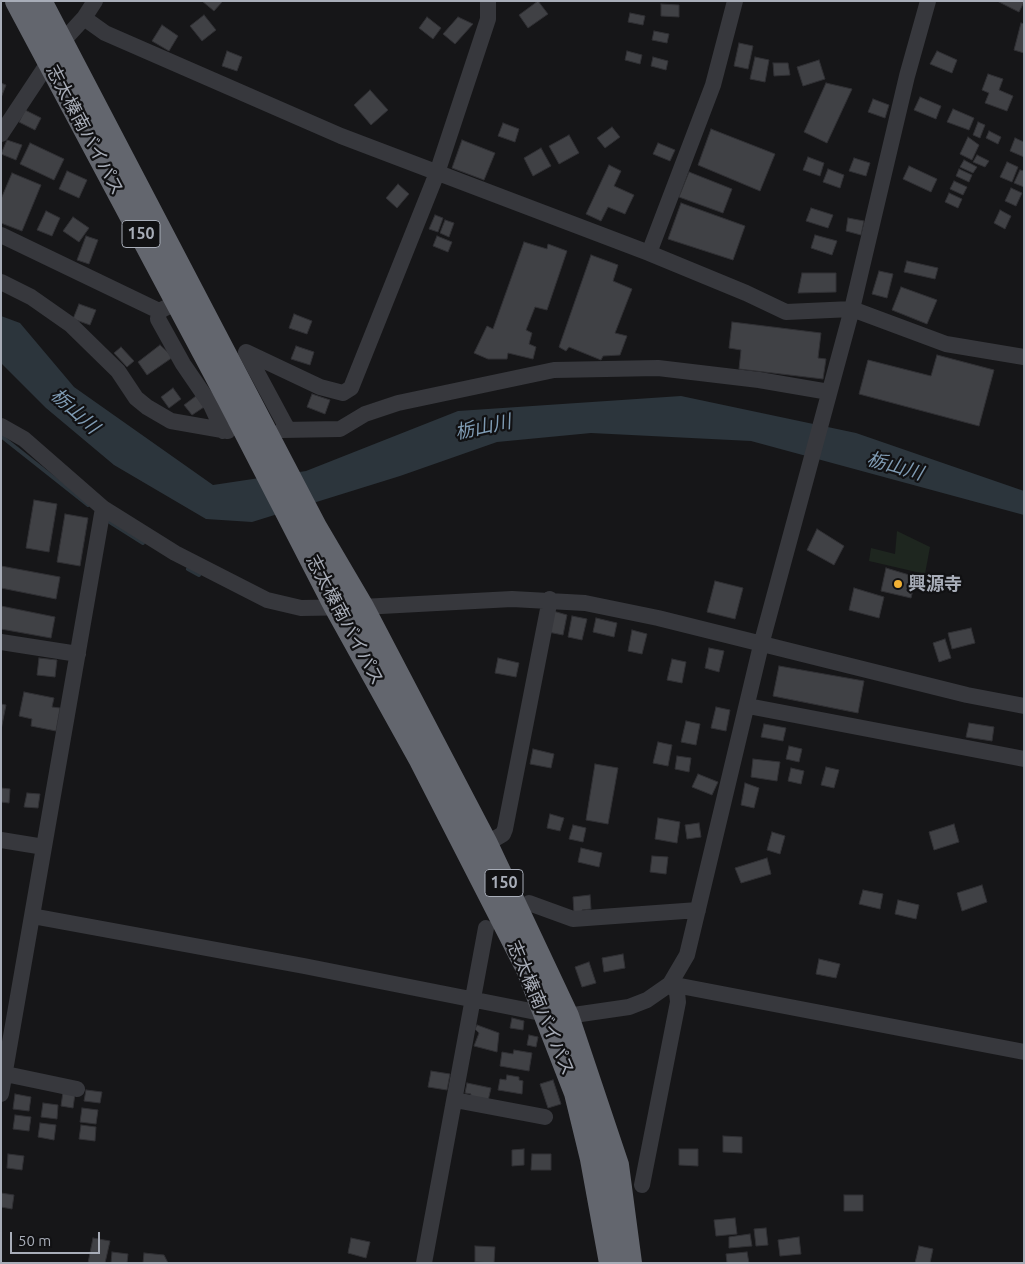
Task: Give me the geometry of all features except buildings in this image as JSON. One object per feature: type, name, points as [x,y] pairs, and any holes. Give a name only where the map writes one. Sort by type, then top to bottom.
[{"type":"highway","name":"志太榛南バイパス","points":[[17,1],[49,62],[168,307],[272,464]]},
{"type":"highway","name":"志太榛南バイパス","points":[[40,1],[306,530],[336,607],[449,814],[528,967],[557,1015],[592,1159],[611,1263]]},
{"type":"highway","name":"志太榛南バイパス","points":[[306,530],[362,607],[486,844],[617,1165],[630,1263]]},
{"type":"street","points":[[1,134],[62,42],[84,18],[95,1]]},
{"type":"street","points":[[488,1],[488,19],[436,172],[351,388],[343,393],[320,387],[246,352],[285,430],[340,430],[365,414],[398,403],[554,370],[658,368],[759,380],[828,396]]},
{"type":"street","points":[[649,253],[714,85],[735,1]]},
{"type":"street","points":[[32,916],[304,966],[474,1001],[557,1015],[629,1007],[647,1000],[670,984],[687,955],[748,706],[761,645],[852,310],[907,76],[928,1]]},
{"type":"street","points":[[84,18],[105,33],[341,136],[649,253],[746,292],[786,312],[852,310],[946,344],[1024,357]]},
{"type":"street","points":[[1,235],[168,307],[158,319],[183,364],[225,431],[185,422],[171,421],[147,407],[136,398],[118,371],[71,325],[31,297],[1,282]]},
{"type":"street","points":[[1,426],[24,439],[102,514],[267,600],[301,608],[550,599],[585,603],[658,618],[967,695],[1024,706]]},
{"type":"street","points":[[1,1094],[102,514]]},
{"type":"street","points":[[486,844],[503,834],[506,829],[550,599]]},
{"type":"street","points":[[1,642],[78,654]]},
{"type":"street","points":[[748,706],[1024,759]]},
{"type":"street","points":[[1,840],[44,847]]},
{"type":"street","points":[[529,902],[573,919],[698,910]]},
{"type":"street","points":[[424,1263],[486,928]]},
{"type":"street","points":[[670,984],[1024,1052]]},
{"type":"street","points":[[642,1185],[678,1002],[677,992],[670,984]]},
{"type":"street","points":[[3,1074],[77,1088]]},
{"type":"street","points":[[455,1100],[545,1117]]},
{"type":"shaded area","points":[[897,531],[930,547],[925,574],[869,561],[871,548],[895,554]]},
{"type":"water","name":"栃山川","points":[[1,316],[20,323],[74,387],[213,485],[306,471],[458,411],[681,396],[856,433],[1024,491],[1024,515],[751,441],[591,433],[497,442],[400,476],[252,522],[206,519],[114,465],[46,408],[1,363]]},
{"type":"waterway","points":[[1,436],[88,505]]},
{"type":"waterway","points":[[105,519],[143,543]]},
{"type":"waterway","points":[[188,569],[199,575]]},
{"type":"place","name":"興源寺","points":[[898,584]]}]
